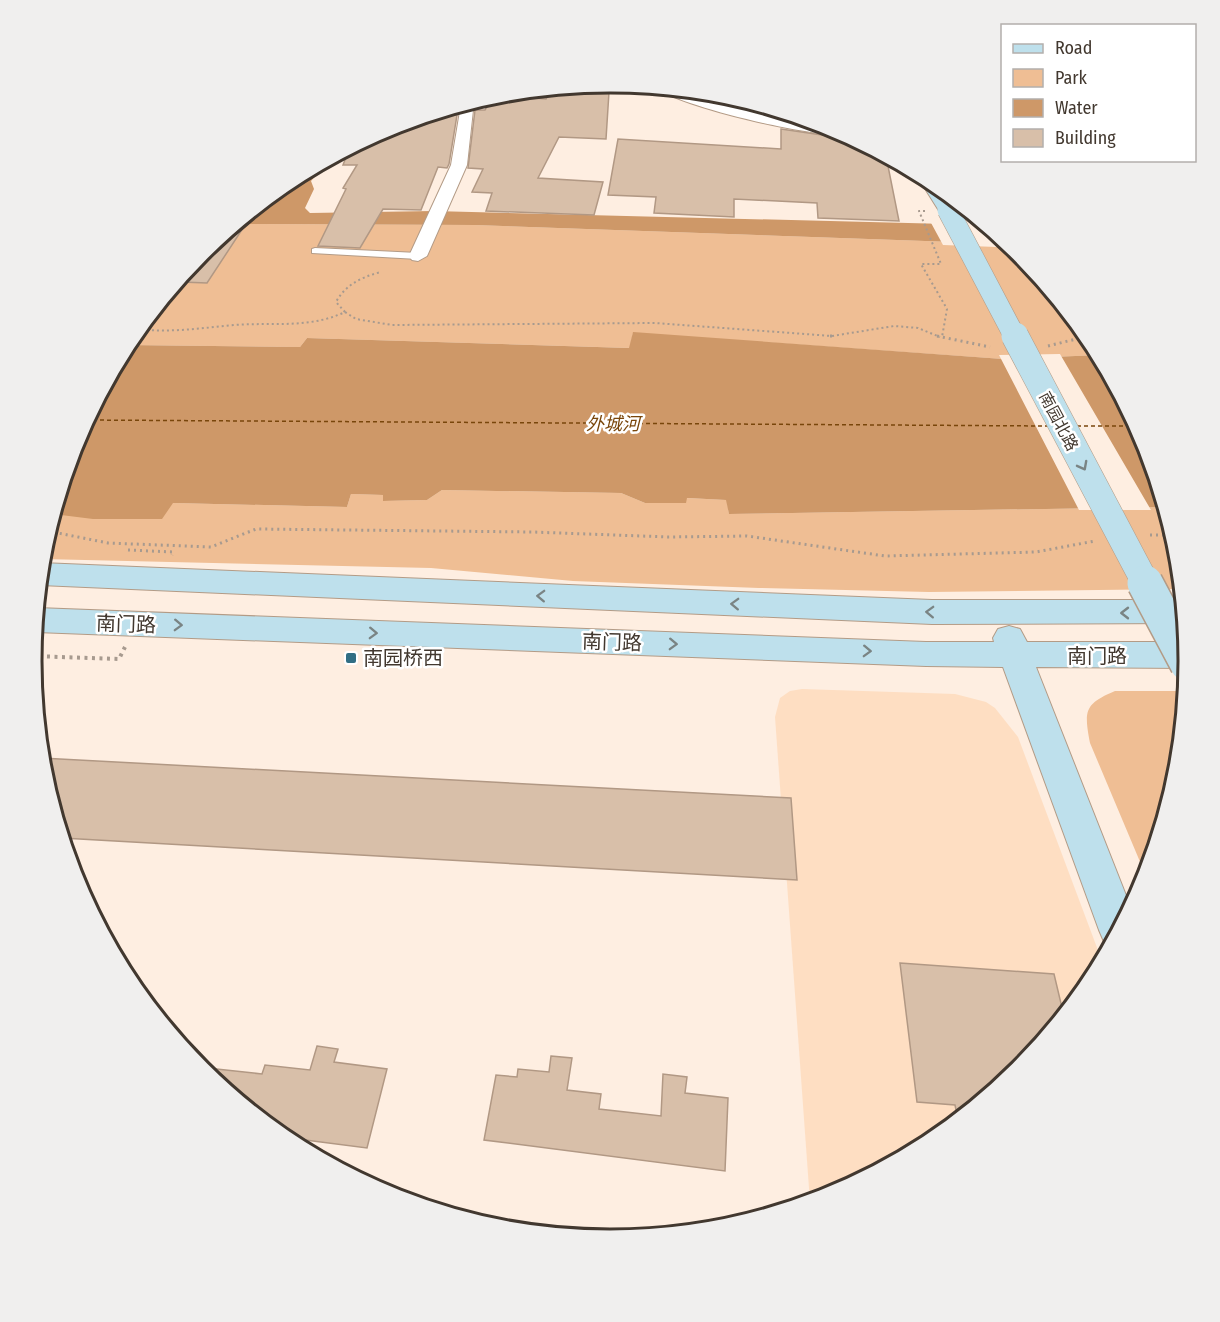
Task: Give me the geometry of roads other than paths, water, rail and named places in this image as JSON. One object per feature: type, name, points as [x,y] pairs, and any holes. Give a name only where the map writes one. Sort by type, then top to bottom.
[{"type":"main road","name":"南园北路","points":[[960,214],[1178,643]]},
{"type":"main road","name":"南园北路","points":[[961,214],[1173,590]]},
{"type":"main road","points":[[49,574],[1000,614],[1176,612]]},
{"type":"main road","points":[[1000,614],[1115,920]]},
{"type":"main road","name":"南门路","points":[[43,620],[1015,656],[1178,655]]},
{"type":"street","points":[[703,101],[749,117],[803,127]]},
{"type":"street","points":[[418,256],[441,210],[459,165],[467,111]]},
{"type":"lane","points":[[315,251],[418,256]]},
{"type":"water","points":[[316,175],[311,181],[314,189],[305,208],[310,213],[433,211],[974,225],[995,243],[474,225],[247,224]]},
{"type":"water","name":"外城河","points":[[633,332],[1003,359],[1089,355],[1102,377],[1135,444],[1157,507],[729,514],[726,500],[687,498],[686,503],[645,503],[621,493],[442,490],[427,500],[383,501],[383,495],[351,494],[347,507],[173,503],[162,519],[93,519],[61,515],[85,444],[118,377],[138,345],[300,347],[307,338],[629,348]]},
{"type":"place","name":"南园桥西","points":[[351,658]]}]
